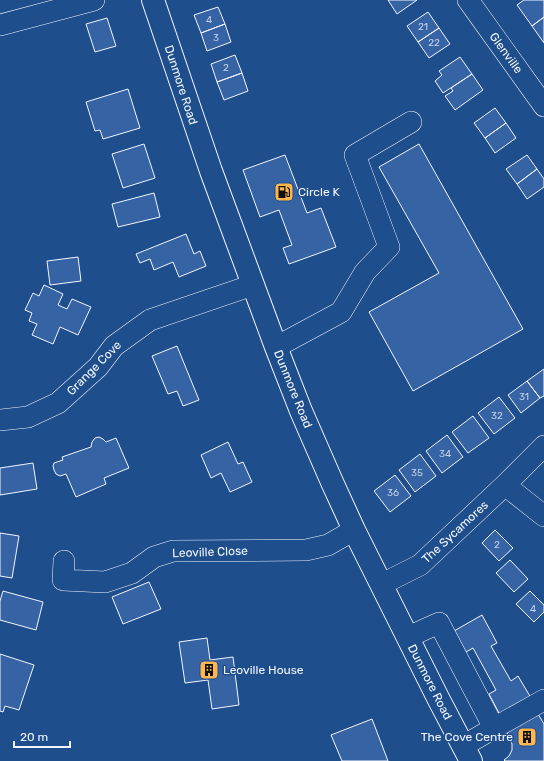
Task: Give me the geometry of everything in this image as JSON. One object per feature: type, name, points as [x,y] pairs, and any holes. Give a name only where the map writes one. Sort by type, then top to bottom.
[{"type":"main road","name":"Dunmore Road","points":[[153,0],[200,142],[276,347],[312,436],[354,530],[467,753]]},
{"type":"street","points":[[0,24],[94,0]]},
{"type":"street","name":"Glenville","points":[[468,0],[544,106]]},
{"type":"street","points":[[276,347],[341,312],[365,272],[389,247],[355,155],[411,122]]},
{"type":"street","name":"Grange Cove","points":[[0,420],[28,417],[58,403],[98,367],[114,346],[150,320],[253,285]]},
{"type":"street","name":"The Sycamores","points":[[382,584],[420,565],[544,446]]},
{"type":"street","points":[[505,485],[544,516]]},
{"type":"street","name":"Leoville Close","points":[[64,561],[63,580],[104,582],[132,573],[154,557],[173,551],[306,550],[328,545],[354,530]]},
{"type":"street","points":[[408,638],[439,623],[494,728]]},
{"type":"street","points":[[467,753],[494,728],[544,700]]},
{"type":"building","points":[[388,0],[417,0],[397,14]]},
{"type":"building","points":[[524,0],[544,0],[544,17],[532,26],[517,5]]},
{"type":"building","points":[[218,7],[225,24],[201,33],[194,15]]},
{"type":"building","points":[[428,12],[439,28],[418,42],[407,26]]},
{"type":"building","points":[[544,17],[544,43],[532,26]]},
{"type":"building","points":[[107,18],[116,46],[95,52],[86,24]]},
{"type":"building","points":[[225,24],[231,42],[207,51],[201,33]]},
{"type":"building","points":[[439,28],[450,44],[429,58],[418,42]]},
{"type":"building","points":[[235,55],[242,73],[217,82],[211,64]]},
{"type":"building","points":[[460,57],[472,74],[443,93],[435,81],[442,75],[439,71]]},
{"type":"building","points":[[242,73],[248,91],[224,100],[217,82]]},
{"type":"building","points":[[472,74],[483,90],[455,110],[445,96],[453,91],[451,88]]},
{"type":"building","points":[[128,89],[140,128],[103,139],[100,130],[95,131],[86,102]]},
{"type":"building","points":[[495,108],[506,123],[485,138],[474,123]]},
{"type":"building","points":[[506,123],[516,138],[495,153],[485,138]]},
{"type":"building","points":[[144,144],[155,178],[123,188],[112,154]]},
{"type":"building","points":[[419,144],[523,329],[413,391],[369,312],[439,273],[379,167]]},
{"type":"building","points":[[285,155],[307,213],[321,208],[336,247],[289,264],[283,248],[292,245],[279,210],[260,217],[243,170]]},
{"type":"building","points":[[527,155],[537,169],[517,184],[506,169]]},
{"type":"building","points":[[537,169],[544,179],[544,187],[527,199],[517,184]]},
{"type":"building","points":[[154,193],[160,217],[118,227],[112,204]]},
{"type":"building","points":[[186,234],[194,254],[200,251],[206,266],[179,277],[173,262],[154,270],[150,259],[140,263],[136,254]]},
{"type":"building","points":[[78,257],[81,281],[50,285],[47,261]]},
{"type":"building","points":[[44,285],[63,294],[58,305],[67,309],[72,299],[91,307],[78,335],[60,327],[53,344],[32,335],[37,324],[29,321],[32,313],[25,310],[33,293],[39,296]]},
{"type":"building","points":[[177,346],[199,400],[183,406],[177,391],[168,394],[152,356]]},
{"type":"building","points":[[544,369],[544,396],[540,398],[527,381]]},
{"type":"building","points":[[527,381],[540,398],[521,413],[508,395]]},
{"type":"building","points":[[499,397],[515,418],[494,434],[478,413]]},
{"type":"building","points":[[473,416],[489,438],[468,453],[452,432]]},
{"type":"building","points":[[447,435],[463,457],[442,473],[426,451]]},
{"type":"building","points":[[99,437],[106,442],[116,438],[129,468],[104,478],[106,484],[76,497],[66,474],[60,476],[56,474],[53,466],[54,463],[63,460],[62,457],[91,447],[95,438]]},
{"type":"building","points":[[228,442],[238,464],[243,462],[252,482],[230,492],[221,473],[211,478],[201,455]]},
{"type":"building","points":[[420,454],[436,476],[415,492],[399,470]]},
{"type":"building","points":[[33,463],[37,489],[0,495],[0,468]]},
{"type":"building","points":[[395,475],[411,496],[390,512],[374,491]]},
{"type":"building","points":[[495,530],[513,548],[499,561],[482,543]]},
{"type":"building","points":[[0,533],[19,536],[12,578],[0,576]]},
{"type":"building","points":[[510,560],[528,579],[514,592],[496,573]]},
{"type":"building","points":[[149,582],[161,609],[123,624],[112,597]]},
{"type":"building","points":[[3,591],[43,602],[36,630],[0,620],[0,601]]},
{"type":"building","points":[[530,591],[544,605],[544,612],[534,622],[516,604]]},
{"type":"building","points":[[482,615],[497,643],[491,646],[511,681],[518,676],[531,698],[500,715],[489,694],[496,690],[473,648],[466,652],[454,631]]},
{"type":"building","name":"Leoville House","points":[[207,638],[210,660],[233,657],[239,705],[212,709],[208,680],[185,683],[179,642]]},
{"type":"building","points":[[0,654],[34,665],[19,710],[5,706],[3,712],[0,711]]},
{"type":"building","name":"The Cove Centre","points":[[538,714],[544,724],[544,761],[505,761],[504,760],[509,756],[512,750],[512,744],[506,730]]},
{"type":"building","points":[[372,719],[388,761],[342,761],[331,735]]},
{"type":"place","name":"Circle K","points":[[284,192]]},
{"type":"place","name":"Leoville House","points":[[209,670]]},
{"type":"place","name":"The Cove Centre","points":[[527,737]]}]
